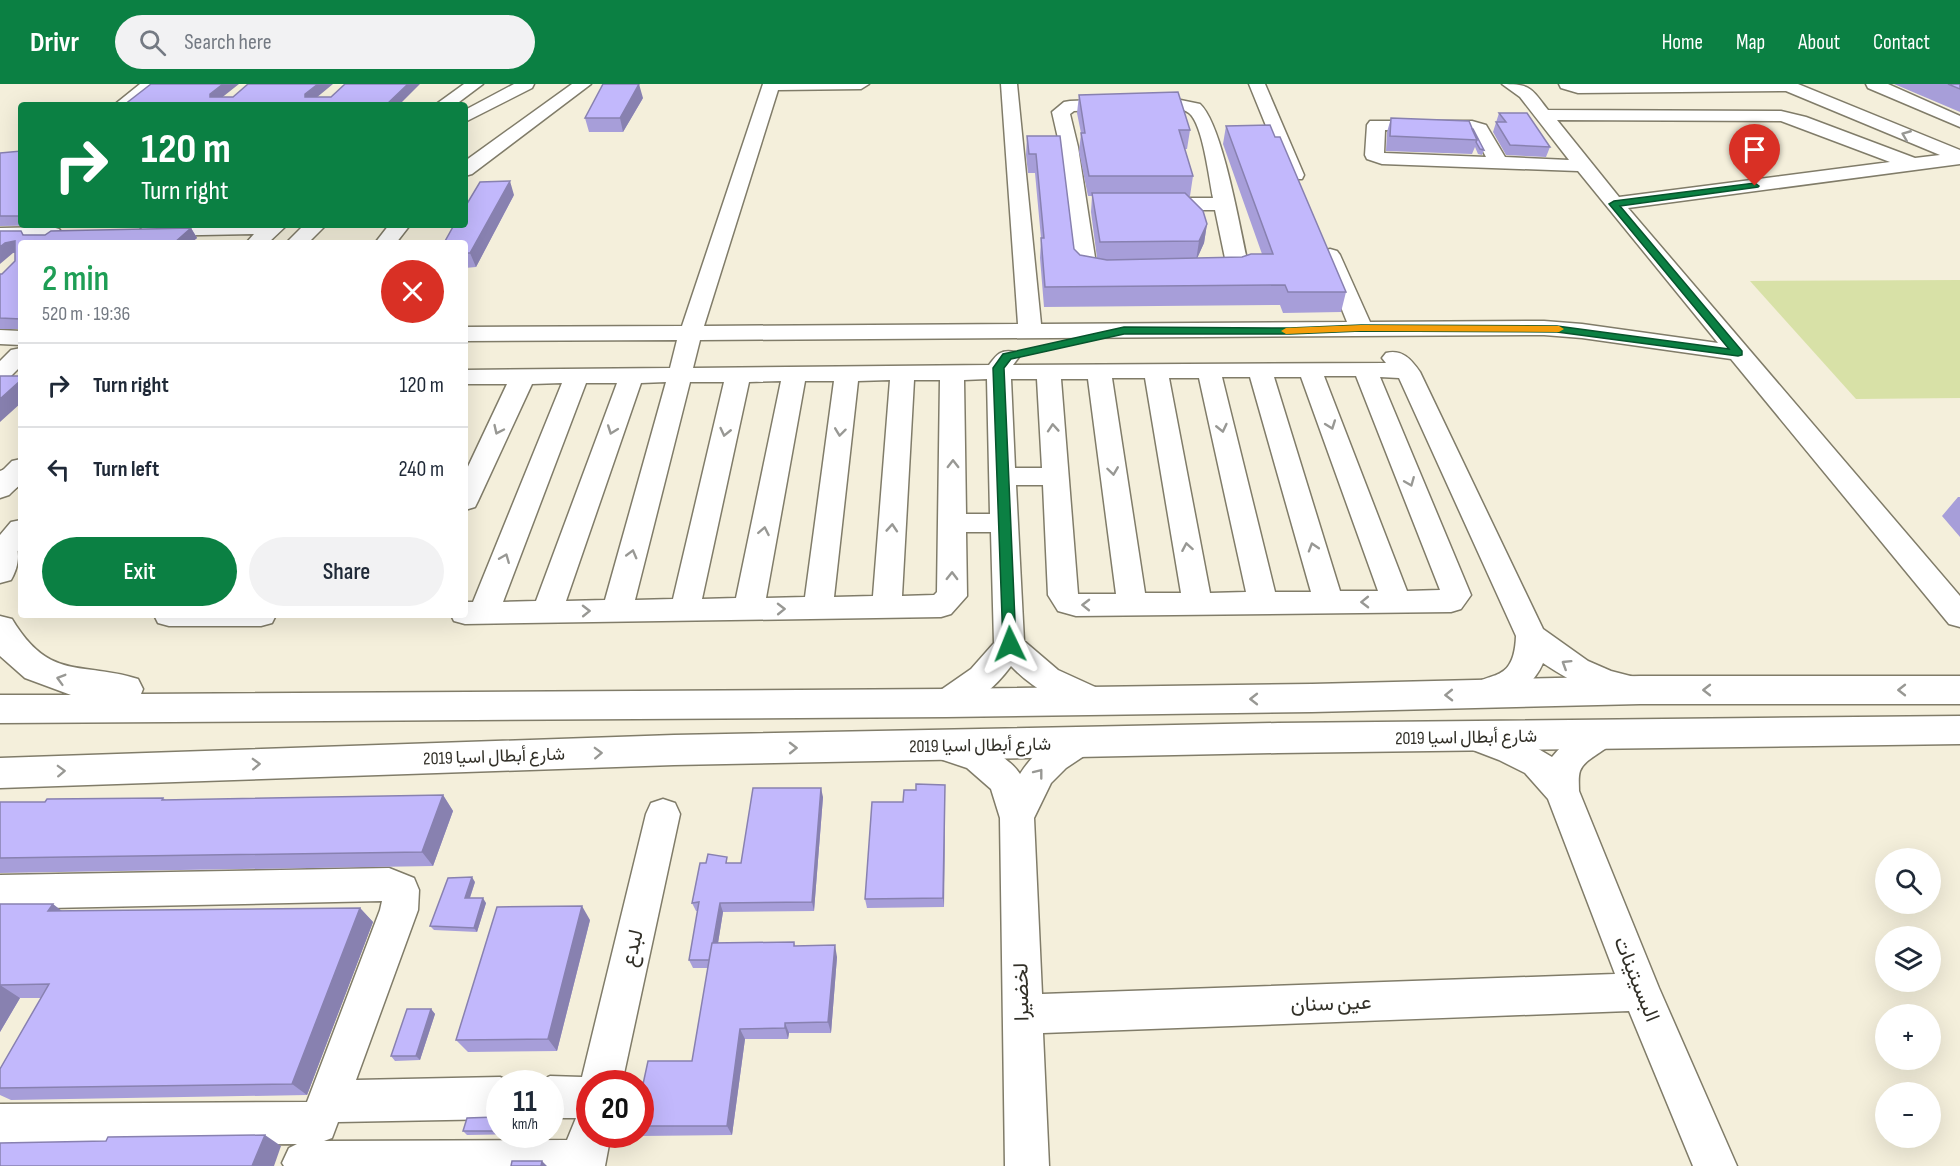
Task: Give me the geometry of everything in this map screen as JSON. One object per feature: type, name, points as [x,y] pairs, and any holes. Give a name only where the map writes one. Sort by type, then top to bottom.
[{"type":"main road","points":[[0,628],[10,645],[28,662],[48,675],[85,686],[274,699],[307,706]]},
{"type":"main road","points":[[0,709],[946,703],[1640,690],[1960,690]]},
{"type":"main road","points":[[0,724],[146,722],[175,715],[191,707]]},
{"type":"main road","name":"شارع أبطال اسيا 2019","points":[[1,773],[674,750],[1278,738],[1477,738],[1960,730]]},
{"type":"street","points":[[127,102],[150,84]]},
{"type":"street","points":[[448,102],[475,84]]},
{"type":"street","points":[[468,109],[501,84]]},
{"type":"street","points":[[468,115],[526,84]]},
{"type":"street","points":[[468,168],[582,84]]},
{"type":"street","points":[[753,84],[861,84]]},
{"type":"street","points":[[1008,84],[1030,330]]},
{"type":"street","points":[[1257,84],[1305,196]]},
{"type":"street","points":[[1509,84],[1526,93],[1614,204],[1960,616]]},
{"type":"street","points":[[1567,84],[1578,88],[1785,85],[1960,158]]},
{"type":"street","points":[[1829,84],[1960,140]]},
{"type":"street","points":[[1874,84],[1960,122]]},
{"type":"street","points":[[617,611],[691,332],[771,85]]},
{"type":"street","points":[[1640,87],[1668,116]]},
{"type":"street","points":[[1166,102],[1188,104],[1200,112],[1208,132],[1238,269],[1094,272],[1086,269],[1069,147],[1061,112],[1070,106],[1166,102]]},
{"type":"street","points":[[1544,115],[1774,116],[1789,118],[1913,164]]},
{"type":"street","points":[[1498,162],[1480,129],[1472,126],[1376,124],[1374,155],[1382,158],[1584,166]]},
{"type":"street","points":[[1254,131],[1276,130]]},
{"type":"street","points":[[1208,132],[1231,132]]},
{"type":"street","points":[[1014,148],[1069,147]]},
{"type":"street","points":[[1614,204],[1960,158]]},
{"type":"street","points":[[1077,204],[1100,204]]},
{"type":"street","points":[[1134,204],[1225,204]]},
{"type":"street","points":[[299,240],[313,228]]},
{"type":"street","points":[[388,240],[398,228]]},
{"type":"street","points":[[135,231],[254,232]]},
{"type":"street","points":[[0,234],[46,238],[76,232]]},
{"type":"street","points":[[239,240],[254,232]]},
{"type":"street","points":[[1323,240],[1361,328]]},
{"type":"street","points":[[0,249],[18,249]]},
{"type":"street","points":[[468,334],[1030,330],[1290,331],[1361,328],[1557,329],[1738,353]]},
{"type":"street","points":[[946,703],[978,683],[991,671],[1010,644],[1000,364],[1013,354],[1124,330]]},
{"type":"street","points":[[1290,331],[1386,354],[1395,359],[1408,372],[1531,636],[1532,652],[1527,667],[1516,679],[1501,688],[1482,694]]},
{"type":"street","points":[[0,337],[15,351],[0,374]]},
{"type":"street","points":[[468,378],[1365,369],[1408,372]]},
{"type":"street","points":[[1049,372],[1064,599],[1068,603],[1076,605],[1198,605],[1451,601],[1456,595],[1365,369]]},
{"type":"street","points":[[1260,370],[1329,603]]},
{"type":"street","points":[[1310,370],[1396,602]]},
{"type":"street","points":[[1156,371],[1198,605]]},
{"type":"street","points":[[1209,371],[1263,604]]},
{"type":"street","points":[[1100,372],[1132,605]]},
{"type":"street","points":[[887,608],[902,373]]},
{"type":"street","points":[[577,376],[474,612],[941,606],[950,600],[953,523],[952,373]]},
{"type":"street","points":[[749,609],[794,374]]},
{"type":"street","points":[[818,608],[847,374]]},
{"type":"street","points":[[547,612],[632,375]]},
{"type":"street","points":[[685,610],[738,375]]},
{"type":"street","points":[[468,495],[523,376]]},
{"type":"street","points":[[1394,442],[1441,441]]},
{"type":"street","points":[[1003,477],[1057,476]]},
{"type":"street","points":[[953,523],[1005,523]]},
{"type":"street","points":[[1531,636],[1548,652],[1583,673],[1615,685],[1640,690]]},
{"type":"street","points":[[1010,644],[1035,672],[1071,693],[1093,700]]},
{"type":"street","points":[[1562,791],[1563,768],[1574,754],[1602,735]]},
{"type":"street","name":"البسيتينات","points":[[1477,738],[1511,750],[1537,763],[1562,791],[1641,992],[1715,1166]]},
{"type":"street","name":"لخضيرا","points":[[1017,818],[1030,785],[1050,759],[1078,743]]},
{"type":"street","name":"لخضيرا","points":[[943,746],[980,758],[1006,781],[1017,818],[1027,1166]]},
{"type":"street","name":"لبدع","points":[[604,1070],[663,814]]},
{"type":"street","points":[[0,892],[389,884],[401,890],[399,910],[303,1164],[381,1164],[586,1154]]},
{"type":"street","name":"عين سنان","points":[[1021,1014],[1641,992]]},
{"type":"street","points":[[0,1125],[322,1112],[486,1099]]},
{"type":"green space","points":[[1960,280],[1960,398],[1856,399],[1750,281]]},
{"type":"building","points":[[151,84],[223,84],[210,94],[210,97],[233,97],[248,84],[318,84],[305,94],[305,97],[331,97],[345,84],[408,84],[389,102],[128,102]]},
{"type":"building","points":[[603,84],[639,84],[620,118],[585,118]]},
{"type":"building","points":[[1948,84],[1960,84],[1960,89]]},
{"type":"building","points":[[1178,92],[1190,130],[1179,130],[1193,176],[1089,176],[1081,133],[1085,133],[1079,95]]},
{"type":"building","points":[[1499,113],[1527,113],[1550,147],[1510,145],[1496,122],[1506,122]]},
{"type":"building","points":[[1391,118],[1469,121],[1477,140],[1390,136]]},
{"type":"building","points":[[1270,125],[1275,137],[1280,137],[1346,292],[1288,292],[1285,285],[1045,287],[1041,238],[1044,238],[1036,154],[1029,154],[1027,136],[1060,136],[1074,249],[1080,255],[1107,260],[1242,257],[1251,254],[1273,254],[1226,126]]},
{"type":"building","points":[[1472,129],[1484,150],[1480,149],[1476,142]]},
{"type":"building","points":[[18,151],[18,216],[0,216],[0,153]]},
{"type":"building","points":[[510,181],[468,253],[468,240],[446,240],[452,228],[468,228],[468,202],[480,182]]},
{"type":"building","points":[[1092,193],[1185,193],[1203,211],[1207,224],[1199,241],[1100,242]]},
{"type":"building","points":[[191,228],[177,240],[18,240],[18,319],[0,318],[0,274],[15,261],[15,241],[5,243],[0,247],[0,231],[21,231],[23,235],[45,235],[51,231]]},
{"type":"building","points":[[0,376],[18,376],[18,383],[0,399]]},
{"type":"building","points":[[916,784],[945,785],[943,898],[865,899],[872,802],[903,802],[904,790],[916,790]]},
{"type":"building","points":[[753,788],[821,788],[812,902],[720,903],[709,960],[689,960],[699,902],[692,903],[700,863],[706,863],[708,854],[727,857],[726,863],[741,863]]},
{"type":"building","points":[[443,795],[422,852],[0,858],[0,802],[45,802],[47,799],[163,798],[162,800]]},
{"type":"building","points":[[472,877],[465,898],[483,898],[474,928],[430,926],[448,878]]},
{"type":"building","points":[[0,904],[53,904],[48,911],[360,908],[292,1084],[0,1088],[0,1069],[49,984],[0,985]]},
{"type":"building","points":[[582,906],[548,1039],[456,1040],[497,907]]},
{"type":"building","points":[[794,942],[794,946],[835,945],[828,1022],[785,1023],[785,1028],[740,1029],[727,1126],[654,1126],[654,1070],[646,1070],[648,1061],[692,1061],[712,943]]},
{"type":"building","points":[[407,1009],[431,1009],[416,1056],[391,1056]]},
{"type":"building","points":[[486,1117],[486,1131],[463,1131],[467,1118]]},
{"type":"building","points":[[265,1135],[252,1166],[0,1166],[0,1143],[106,1141],[108,1137]]},
{"type":"building","points":[[512,1161],[542,1161],[541,1166],[511,1166]]},
{"type":"slow traffic","points":[[1286,331],[1361,328],[1559,329]]},
{"type":"route","points":[[1010,644],[999,398],[999,368],[1007,356],[1124,330],[1290,331],[1361,328],[1557,329],[1738,353],[1614,204],[1755,186]]}]
